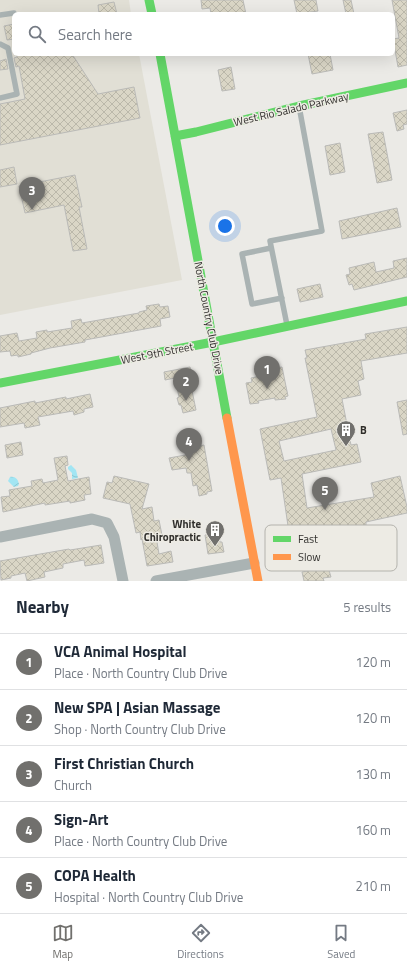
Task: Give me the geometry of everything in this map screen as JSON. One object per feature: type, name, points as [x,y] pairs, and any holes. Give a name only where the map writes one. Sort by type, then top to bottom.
[{"type":"main road","points":[[149,0],[152,12]]},
{"type":"main road","name":"North Country Club Drive","points":[[160,56],[258,581]]},
{"type":"main road","name":"West Rio Salado Parkway","points":[[175,136],[299,106],[407,83]]},
{"type":"main road","name":"West 9th Street","points":[[0,383],[214,342],[407,301]]},
{"type":"street","points":[[0,537],[92,519],[107,523],[114,537],[123,581]]},
{"type":"street","points":[[156,581],[254,563]]},
{"type":"lane","points":[[0,15],[12,13]]},
{"type":"lane","points":[[0,44],[8,48],[17,94],[0,98]]},
{"type":"lane","points":[[287,327],[270,241],[322,231],[299,106]]},
{"type":"lane","points":[[271,248],[242,254],[252,304],[282,298]]},
{"type":"shaded area","points":[[0,0],[129,0],[131,12],[12,12],[12,56],[139,56],[182,280],[0,315]]},
{"type":"water","points":[[71,465],[76,470],[78,478],[72,479],[72,473],[68,469]]},
{"type":"water","points":[[10,477],[15,477],[17,479],[19,484],[18,486],[14,487],[8,481]]},
{"type":"building","points":[[201,0],[243,0],[246,12],[211,12],[210,8],[202,9]]},
{"type":"building","points":[[294,0],[316,0],[318,11],[297,12]]},
{"type":"building","points":[[343,0],[351,0],[354,12],[346,12]]},
{"type":"building","points":[[392,0],[407,0],[407,65],[398,67],[395,50],[395,39],[399,38]]},
{"type":"building","points":[[114,2],[116,12],[99,12],[98,5]]},
{"type":"building","points":[[12,24],[12,39],[7,40],[4,26]]},
{"type":"building","points":[[73,56],[98,94],[134,87],[140,118],[0,145],[0,104],[25,99],[19,66],[16,67],[14,58]]},
{"type":"building","points":[[308,56],[330,56],[333,70],[312,74]]},
{"type":"building","points":[[6,59],[8,69],[0,70],[0,61]]},
{"type":"building","points":[[231,67],[235,89],[222,91],[218,70]]},
{"type":"building","points":[[407,110],[407,124],[403,125],[404,129],[397,131],[393,113]]},
{"type":"building","points":[[383,132],[392,180],[377,183],[368,134]]},
{"type":"building","points":[[340,143],[345,172],[330,175],[325,146]]},
{"type":"building","points":[[14,167],[17,184],[0,187],[0,170]]},
{"type":"building","points":[[75,175],[82,207],[79,207],[87,249],[73,251],[64,205],[25,213],[19,186]]},
{"type":"building","points":[[397,208],[401,227],[342,239],[339,221]]},
{"type":"building","points":[[407,258],[407,277],[354,290],[352,284],[349,285],[346,275],[350,274],[349,268],[374,262],[376,272],[394,268],[393,261]]},
{"type":"building","points":[[320,284],[323,297],[300,302],[297,289]]},
{"type":"building","points":[[159,304],[160,307],[168,306],[170,317],[160,319],[161,326],[85,340],[85,342],[50,348],[18,357],[18,355],[11,356],[10,351],[0,352],[0,336],[17,333],[19,341],[37,338],[36,332],[47,330],[47,332],[72,328],[71,321],[81,319],[82,323],[139,313],[147,310],[146,306]]},
{"type":"building","points":[[407,327],[407,353],[361,361],[364,379],[358,381],[361,395],[342,399],[351,445],[357,444],[361,462],[302,474],[307,508],[374,497],[371,483],[400,476],[407,513],[366,522],[366,525],[288,525],[281,478],[270,480],[260,429],[317,417],[305,358],[307,358],[305,350],[366,339],[365,334]],"holes":[[[331,429],[336,450],[284,461],[279,441]]]},
{"type":"building","points":[[190,367],[192,376],[189,376],[196,410],[183,413],[177,398],[179,397],[175,378],[165,380],[164,372]]},
{"type":"building","points":[[282,367],[288,396],[285,397],[286,399],[275,400],[275,398],[250,404],[246,383],[252,382],[251,378],[270,374],[269,369]]},
{"type":"building","points":[[90,394],[93,407],[84,409],[84,412],[74,415],[73,411],[38,417],[40,425],[25,428],[24,423],[0,427],[0,408],[35,401],[35,403]]},
{"type":"building","points":[[407,400],[407,434],[403,435],[397,402]]},
{"type":"building","points":[[21,442],[23,455],[7,458],[5,445]]},
{"type":"building","points":[[204,445],[212,491],[199,496],[197,485],[193,486],[191,473],[187,473],[186,468],[172,470],[169,458],[191,454],[190,448]]},
{"type":"building","points":[[67,456],[68,465],[65,466],[68,481],[89,477],[91,494],[84,495],[85,500],[45,505],[45,503],[3,512],[1,497],[10,496],[9,490],[32,486],[31,481],[42,479],[43,483],[58,480],[54,458]]},
{"type":"building","points":[[114,476],[149,484],[142,509],[152,507],[154,521],[159,520],[162,535],[156,536],[159,554],[171,551],[173,562],[147,566],[142,539],[141,540],[140,532],[136,533],[130,504],[103,498],[107,482],[112,483]]},
{"type":"building","name":"White Chiropractic","points":[[218,533],[224,552],[208,554],[205,535]]},
{"type":"building","points":[[101,545],[104,563],[85,566],[84,560],[63,564],[63,568],[44,572],[45,577],[27,581],[25,573],[1,580],[0,561]]},
{"type":"building","points":[[329,571],[331,577],[323,578],[324,581],[304,581],[302,572]]},
{"type":"traffic: fast","points":[[149,0],[152,12]]},
{"type":"traffic: fast","points":[[160,56],[227,418]]},
{"type":"traffic: fast","points":[[175,136],[299,106],[407,83]]},
{"type":"traffic: fast","points":[[0,383],[213,342],[407,301]]},
{"type":"traffic: slow","points":[[227,418],[258,581]]},
{"type":"place","name":"First Christian Church","points":[[32,210]]},
{"type":"place","name":"VCA Animal Hospital","points":[[267,389]]},
{"type":"place","name":"New SPA | Asian Massage","points":[[186,401]]},
{"type":"place","name":"B","points":[[346,447]]},
{"type":"place","name":"Sign-Art","points":[[189,461]]},
{"type":"place","name":"COPA Health","points":[[325,510]]},
{"type":"place","name":"White Chiropractic","points":[[215,547]]}]
